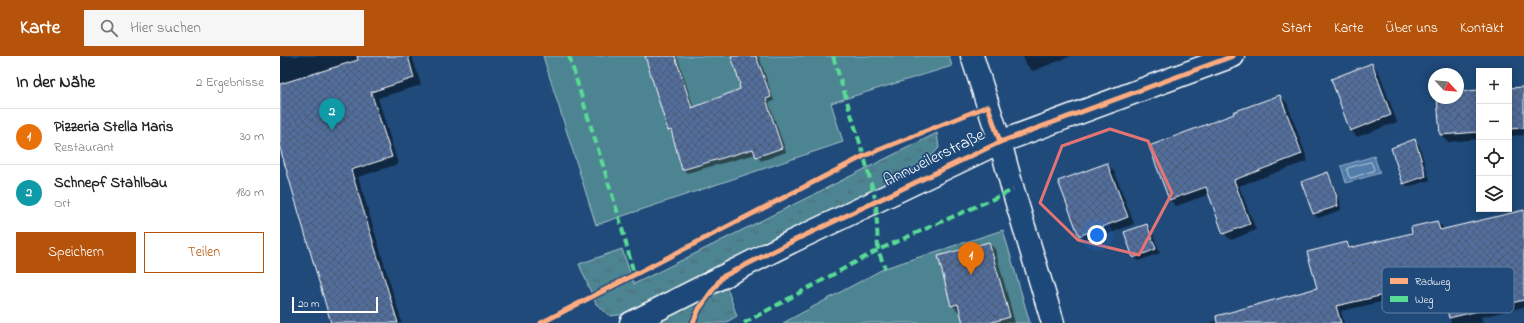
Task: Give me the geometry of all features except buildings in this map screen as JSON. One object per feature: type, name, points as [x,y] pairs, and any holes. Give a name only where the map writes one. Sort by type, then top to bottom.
[{"type":"street","points":[[972,56],[1000,142],[1053,323]]},
{"type":"street","name":"Annweilerstraße","points":[[630,323],[791,242],[1000,142],[1233,56]]},
{"type":"highlighted area","points":[[1110,129],[1148,141],[1172,193],[1139,255],[1078,240],[1040,203],[1062,146]]},
{"type":"green space","points":[[543,56],[949,56],[952,66],[831,103],[843,142],[596,225]]},
{"type":"green space","points":[[937,133],[939,148],[923,165],[627,314],[610,316],[596,304],[579,264],[622,249],[634,284]]},
{"type":"green space","points":[[1003,230],[1030,323],[783,323],[885,268]]},
{"type":"green space","points":[[727,288],[737,316],[725,323],[657,323]]},
{"type":"water","points":[[1374,156],[1380,173],[1346,183],[1341,166]]},
{"type":"marked path","points":[[569,56],[619,217],[634,274]]},
{"type":"marked path","points":[[833,56],[864,156],[876,202],[878,250],[885,268]]},
{"type":"marked path","points":[[744,323],[878,250],[1013,190]]},
{"type":"cycle path","points":[[693,323],[699,309],[722,277],[791,242],[1000,142],[1233,56]]},
{"type":"cycle path","points":[[541,323],[864,156],[988,106],[1000,142]]},
{"type":"place","name":"Schnepf Stahlbau","points":[[332,131]]},
{"type":"place","name":"Pizzeria Stella Maris","points":[[971,275]]}]
